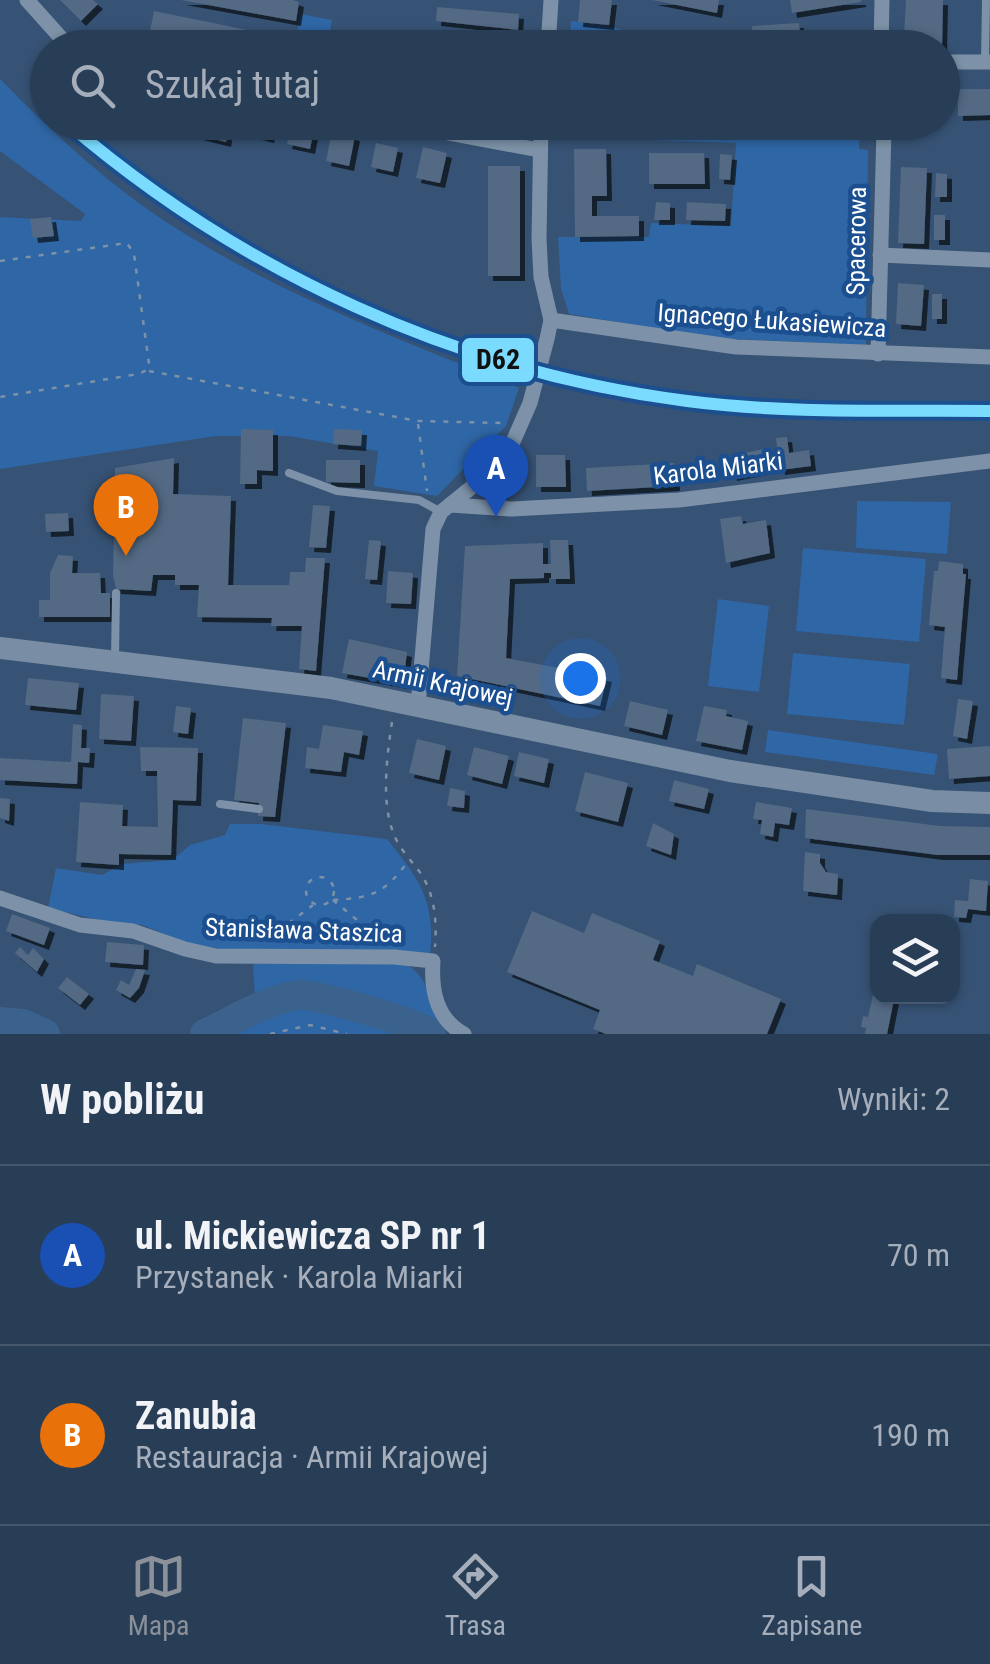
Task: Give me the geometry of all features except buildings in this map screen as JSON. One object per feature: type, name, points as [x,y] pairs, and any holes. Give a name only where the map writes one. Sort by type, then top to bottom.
[{"type":"main road","name":"Armii Krajowej","points":[[0,648],[331,688],[730,771],[932,802],[990,803]]},
{"type":"street","points":[[27,0],[54,30]]},
{"type":"street","points":[[549,30],[551,0]]},
{"type":"street","points":[[881,30],[882,0]]},
{"type":"street","points":[[960,62],[988,62]]},
{"type":"street","points":[[486,140],[539,150]]},
{"type":"street","points":[[418,706],[433,529],[441,508],[484,478],[506,452],[530,403],[547,339],[551,320],[540,263],[540,140]]},
{"type":"street","name":"Spacerowa","points":[[878,354],[884,140]]},
{"type":"street","points":[[880,255],[990,260]]},
{"type":"street","name":"Ignacego Łukasiewicza","points":[[551,320],[736,348],[990,358]]},
{"type":"street","name":"Karola Miarki","points":[[441,508],[512,509],[679,500],[990,461]]},
{"type":"street","name":"Stanisława Staszica","points":[[0,898],[66,922],[133,930],[216,956],[394,957],[434,961]]},
{"type":"street","points":[[434,961],[432,981],[437,1003],[444,1017],[464,1034]]},
{"type":"lane","points":[[986,0],[988,62]]},
{"type":"lane","points":[[289,473],[337,491],[412,498],[441,508]]},
{"type":"lane","points":[[115,663],[116,593]]},
{"type":"lane","points":[[220,804],[258,809]]},
{"type":"path","points":[[0,261],[128,242],[134,254],[147,370]]},
{"type":"path","points":[[0,397],[147,370],[418,421],[512,424]]},
{"type":"path","points":[[418,421],[425,485],[441,508]]},
{"type":"path","points":[[394,713],[389,749],[389,814],[395,838],[425,880],[434,906],[434,961]]},
{"type":"path","points":[[264,945],[314,904],[375,894],[388,886],[410,859]]},
{"type":"path","points":[[314,904],[306,890],[316,877],[332,882],[332,899]]},
{"type":"path","points":[[332,899],[385,945]]},
{"type":"path","points":[[270,1034],[298,1025],[347,1034]]},
{"type":"path","points":[[298,1025],[298,1034]]},
{"type":"shaded area","points":[[301,14],[332,20],[330,30],[298,30]]},
{"type":"shaded area","points":[[571,21],[622,30],[570,30]]},
{"type":"shaded area","points":[[0,79],[30,109],[30,140],[62,140],[174,227],[257,274],[343,315],[519,388],[506,426],[437,496],[374,486],[378,451],[288,436],[216,436],[0,469],[0,217],[81,221],[85,214],[0,151]]},
{"type":"shaded area","points":[[650,140],[859,140],[859,149],[868,150],[866,345],[712,338],[569,314],[561,289],[558,237],[649,237],[651,223],[731,226],[736,143]]},
{"type":"shaded area","points":[[857,501],[951,502],[947,554],[856,548]]},
{"type":"shaded area","points":[[803,548],[926,559],[919,642],[796,631]]},
{"type":"shaded area","points":[[718,599],[769,606],[759,692],[708,686]]},
{"type":"shaded area","points":[[793,653],[910,664],[904,725],[787,714]]},
{"type":"shaded area","points":[[768,730],[938,754],[934,775],[765,752]]},
{"type":"shaded area","points":[[230,824],[387,839],[423,892],[430,920],[430,955],[220,949],[188,943],[142,925],[107,922],[48,908],[56,868],[102,875],[122,864],[172,860],[190,845],[225,835]]},
{"type":"shaded area","points":[[404,963],[425,983],[445,1029],[391,1008],[328,991],[293,989],[255,999],[253,964]]},
{"type":"shaded area","points":[[310,1002],[400,1026],[416,1034],[222,1034],[278,1007]]},
{"type":"waterway","points":[[205,1034],[262,1006],[298,995],[366,1010],[431,1034]]},
{"type":"waterway","points":[[0,1022],[23,1024],[45,1034]]},
{"type":"transit line","name":"D62","points":[[88,140],[204,225],[279,269],[436,340],[518,366],[602,387],[725,405],[990,411]]},
{"type":"place","name":"ul. Mickiewicza SP nr 1","points":[[496,517]]},
{"type":"place","name":"Zanubia","points":[[126,556]]}]
